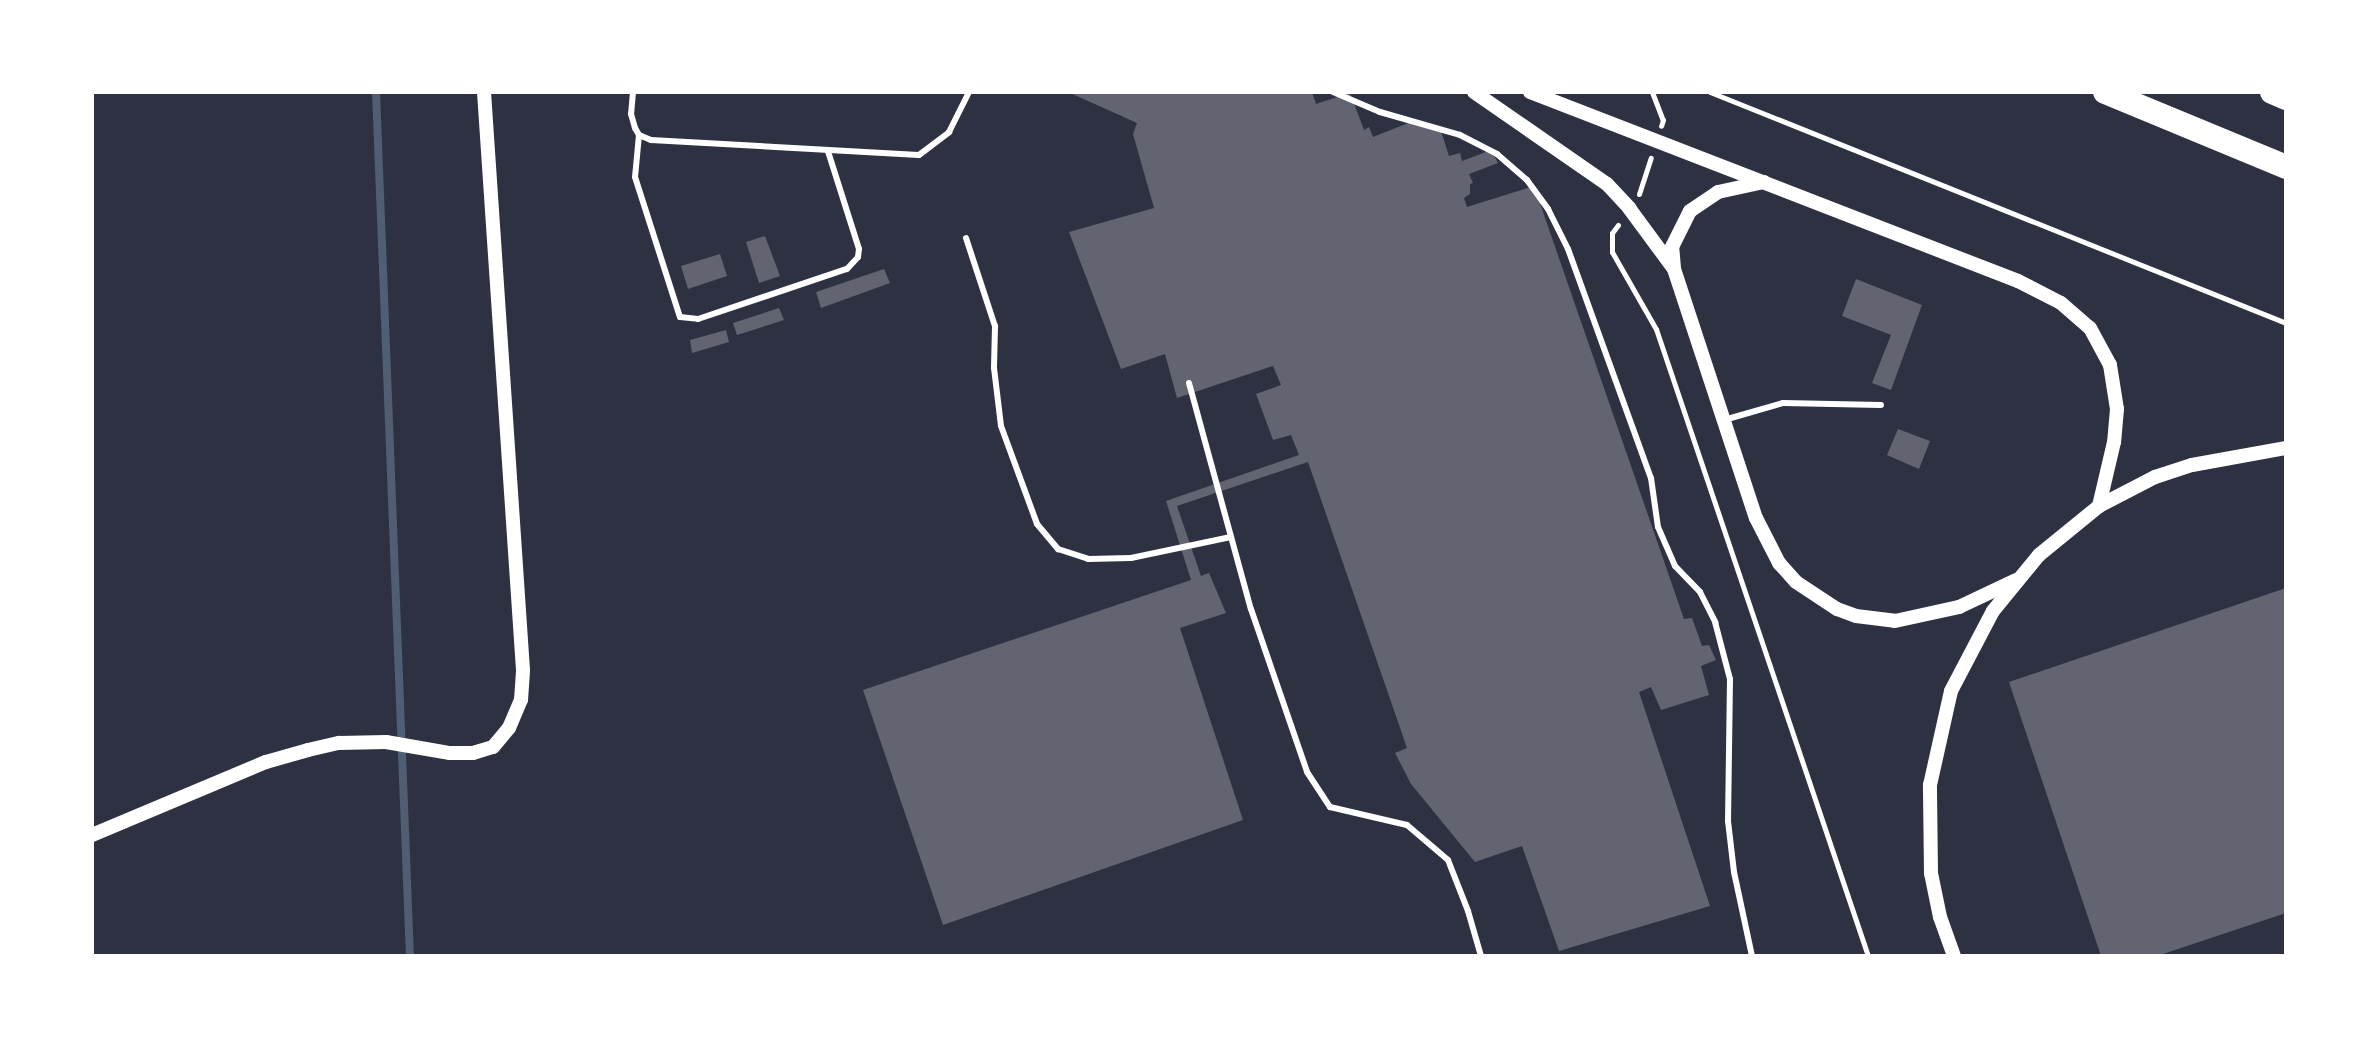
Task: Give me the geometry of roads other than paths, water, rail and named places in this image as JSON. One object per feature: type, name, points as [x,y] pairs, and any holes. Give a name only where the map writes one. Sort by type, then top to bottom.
[{"type":"highway","points":[[2105,92],[2286,167]]},
{"type":"highway","points":[[2272,92],[2286,98]]},
{"type":"street","points":[[92,835],[266,762],[339,743],[386,742],[450,753],[473,753],[493,747],[509,728],[521,700],[523,670],[484,92]]},
{"type":"street","points":[[1474,92],[1607,184],[1629,208],[1674,269]]},
{"type":"street","points":[[1530,92],[2018,281],[2061,303],[2090,328],[2110,365],[2117,409],[2114,442],[2099,506]]},
{"type":"street","points":[[1765,182],[1718,192],[1690,211],[1672,247],[1674,269],[1756,518],[1779,563],[1806,590],[1837,609],[1875,620],[1915,619],[1959,607],[2016,580]]},
{"type":"street","points":[[1954,956],[1940,917],[1931,873],[1930,785],[1951,691],[1971,648],[2016,580],[2039,555],[2099,506],[2155,477],[2192,465],[2286,448]]},
{"type":"lane","points":[[633,92],[631,114],[639,135],[635,177],[680,317],[698,319],[847,269],[858,257],[859,249],[828,151]]},
{"type":"lane","points":[[639,135],[651,140],[919,155],[949,132],[969,92]]},
{"type":"lane","points":[[1333,92],[1380,112],[1460,135],[1497,154],[1527,180],[1548,209],[1568,249],[1651,478],[1658,527],[1675,566],[1700,592],[1719,636],[1730,679],[1728,821],[1752,956]]},
{"type":"lane","points":[[966,238],[995,326],[994,368],[1001,426],[1037,524],[1058,549],[1088,559],[1131,558],[1231,537]]},
{"type":"lane","points":[[1189,383],[1251,609],[1307,772],[1330,807],[1407,825],[1448,860],[1481,956]]},
{"type":"lane","points":[[1724,420],[1783,403],[1881,405]]},
{"type":"waterway","points":[[376,92],[410,956]]}]
